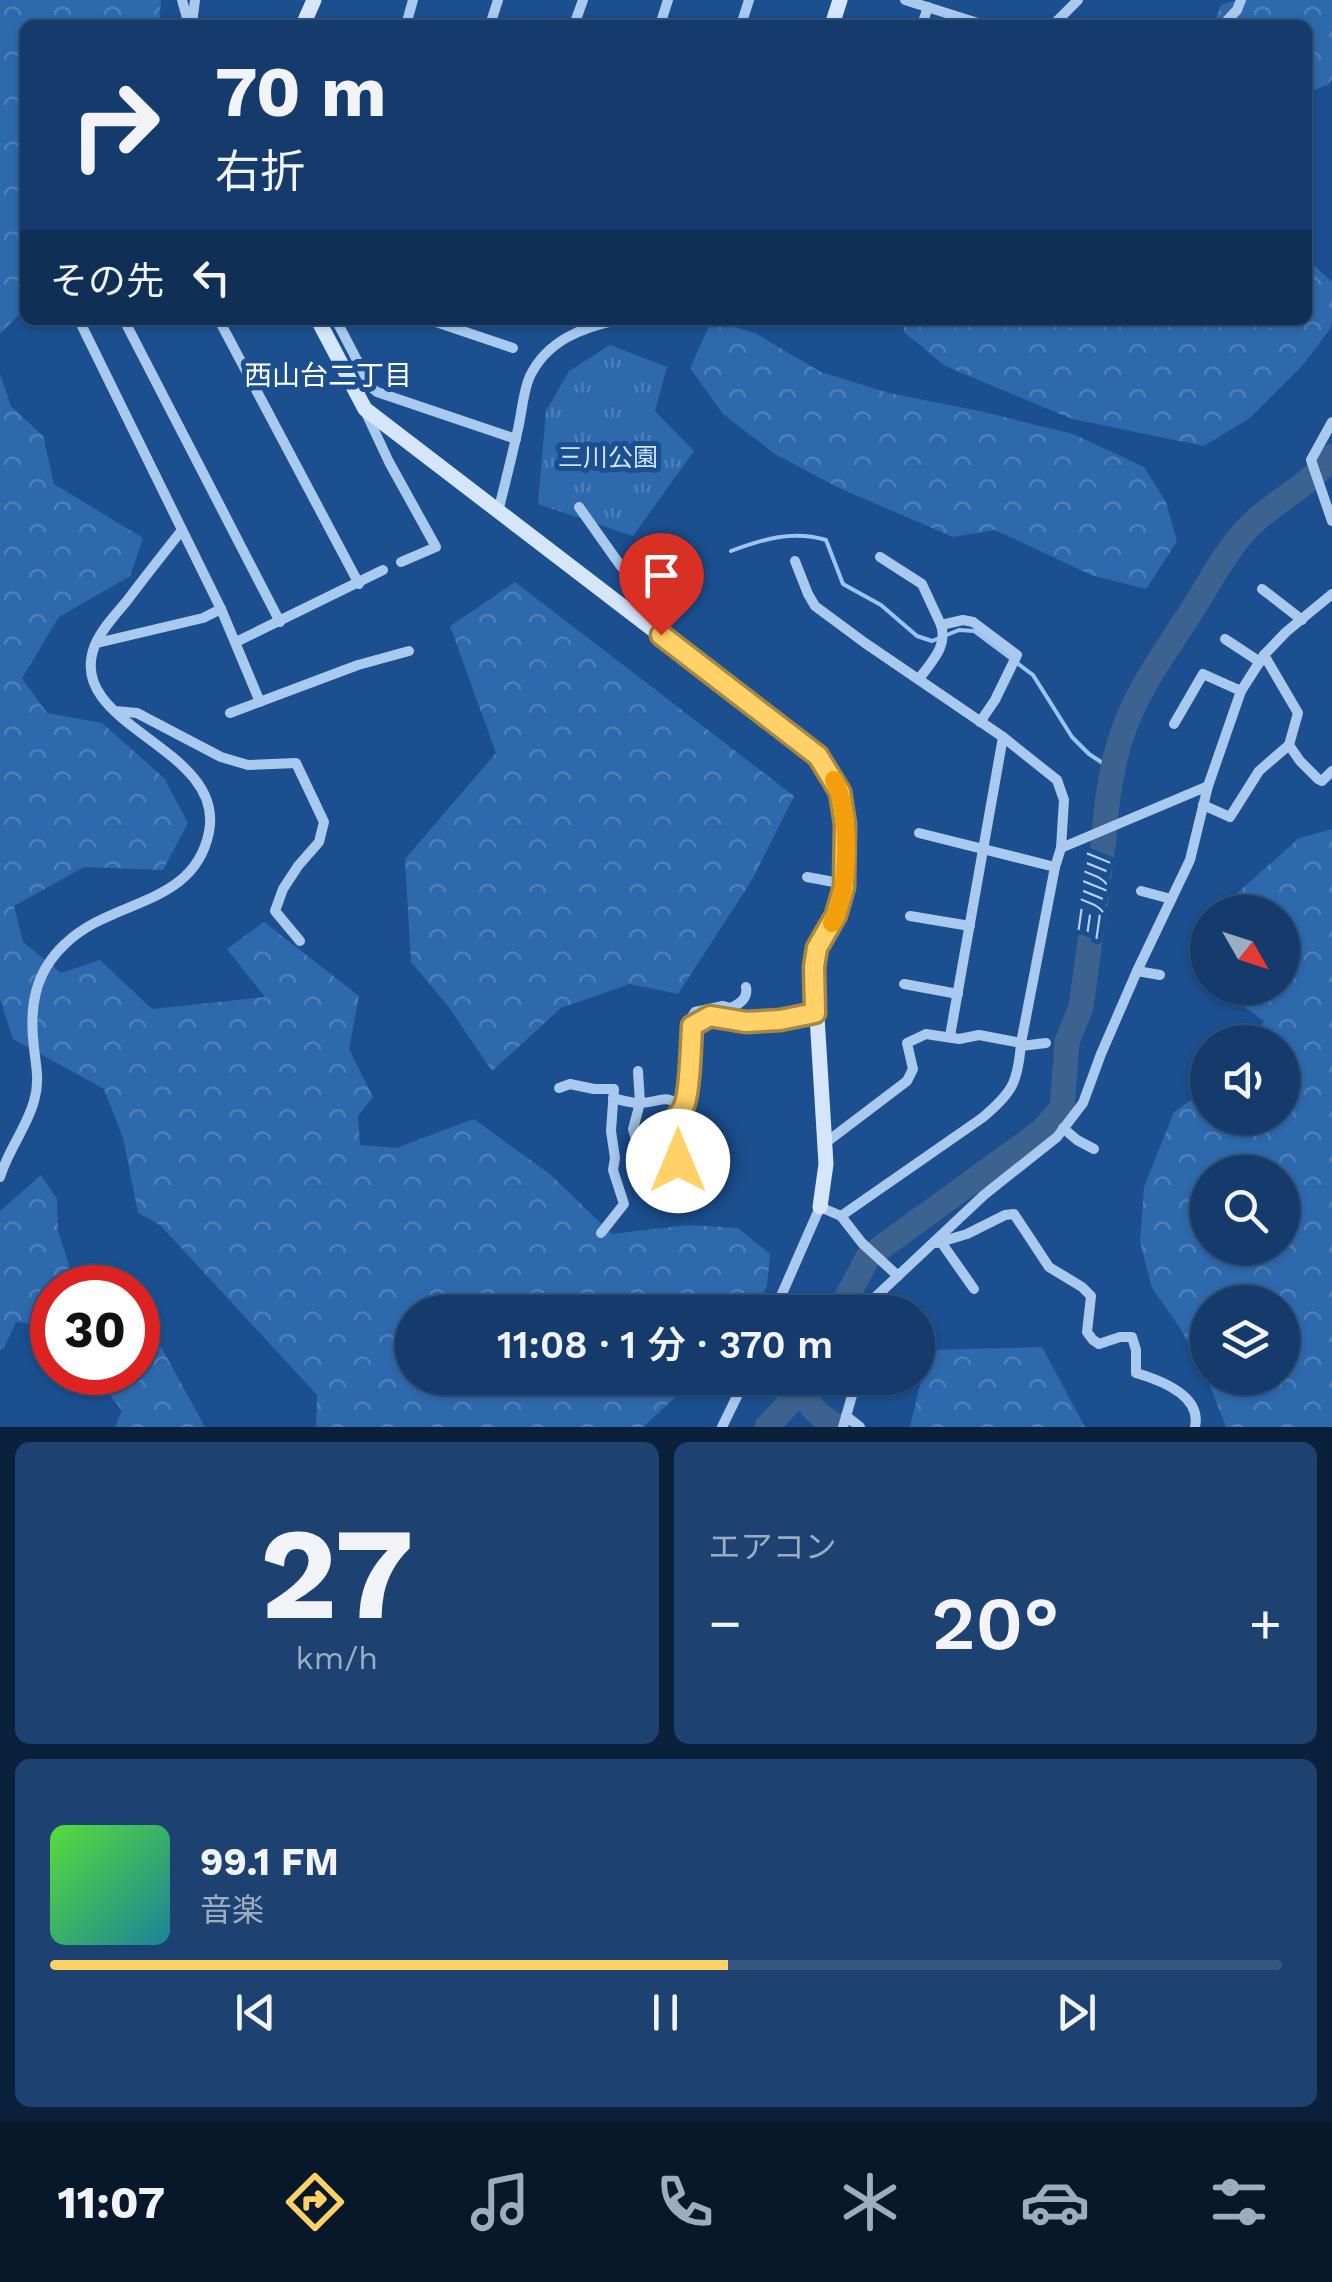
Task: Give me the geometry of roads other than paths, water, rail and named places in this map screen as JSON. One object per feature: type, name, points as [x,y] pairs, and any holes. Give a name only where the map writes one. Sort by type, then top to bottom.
[{"type":"street","points":[[904,0],[968,20]]},
{"type":"street","points":[[1058,20],[1078,0]]},
{"type":"street","points":[[924,20],[928,7]]},
{"type":"street","points":[[81,325],[221,608],[260,702]]},
{"type":"street","points":[[127,325],[280,622]]},
{"type":"street","points":[[222,325],[359,584]]},
{"type":"street","points":[[321,325],[436,547],[400,562]]},
{"type":"street","points":[[339,325],[377,392],[516,439]]},
{"type":"street","points":[[445,325],[513,348]]},
{"type":"street","points":[[498,512],[529,378],[541,358],[557,343],[597,325]]},
{"type":"street","points":[[364,409],[818,756],[840,792],[845,824],[844,884],[836,915],[817,948],[814,967],[826,1164],[820,1206],[781,1295]]},
{"type":"street","points":[[1332,422],[1311,460],[1332,522]]},
{"type":"street","points":[[579,507],[663,616],[661,635]]},
{"type":"street","points":[[0,1177],[34,1102],[39,1076],[31,1016],[35,986],[64,944],[86,928],[184,880],[196,865],[207,838],[209,814],[205,792],[198,781],[114,712],[94,681],[91,661],[110,622],[182,530]]},
{"type":"street","points":[[880,558],[922,584],[942,629],[942,647],[919,679]]},
{"type":"street","points":[[796,561],[816,606],[1004,737],[1056,780],[1064,800],[1060,848],[1012,1089],[982,1118],[841,1216]]},
{"type":"street","points":[[236,642],[383,570]]},
{"type":"street","points":[[1262,588],[1302,620]]},
{"type":"street","points":[[880,1295],[984,1195],[1057,1136],[1083,1103],[1137,972],[1190,860],[1208,786],[1241,691],[1262,659],[1332,594]]},
{"type":"street","points":[[96,644],[203,618],[221,608]]},
{"type":"street","points":[[942,629],[963,620],[972,622],[1017,655],[980,722]]},
{"type":"street","points":[[1203,805],[1230,817],[1259,771],[1289,745],[1298,714],[1262,659],[1225,639]]},
{"type":"street","points":[[230,714],[358,665],[409,651]]},
{"type":"street","points":[[1174,724],[1204,674],[1241,691]]},
{"type":"street","points":[[114,712],[137,714],[220,757],[248,765],[296,763],[324,822],[319,842],[290,878],[275,911],[300,941]]},
{"type":"street","points":[[950,1036],[1004,737]]},
{"type":"street","points":[[1289,745],[1318,779],[1327,778],[1332,770]]},
{"type":"street","points":[[1060,848],[1208,786]]},
{"type":"street","points":[[919,834],[1055,867]]},
{"type":"street","points":[[806,877],[844,884]]},
{"type":"street","points":[[1141,891],[1172,899]]},
{"type":"street","points":[[910,916],[970,926]]},
{"type":"street","points":[[1137,972],[1160,975]]},
{"type":"street","points":[[904,984],[958,994]]},
{"type":"street","points":[[684,1185],[672,1134],[675,1117],[683,1110],[690,1065],[691,1018],[695,1012],[740,1004],[747,994],[746,987]]},
{"type":"street","points":[[692,1026],[710,1016],[746,1022],[815,1013]]},
{"type":"street","points":[[824,1144],[906,1081],[913,1069],[907,1043],[926,1034],[959,1039],[979,1034],[1021,1044],[1046,1043]]},
{"type":"street","points":[[636,1140],[633,1129],[640,1103],[638,1071]]},
{"type":"street","points":[[559,1088],[570,1084],[614,1090],[613,1170],[624,1204],[602,1233]]},
{"type":"street","points":[[613,1098],[640,1103],[668,1098],[683,1110]]},
{"type":"street","points":[[1063,1128],[1094,1149]]},
{"type":"street","points":[[820,1206],[841,1216],[862,1243],[898,1276]]},
{"type":"street","points":[[936,1243],[1014,1214],[1049,1267],[1091,1296],[1087,1332],[1093,1340],[1099,1344],[1120,1336],[1132,1337],[1136,1373],[1172,1386],[1194,1408],[1194,1427]]},
{"type":"street","points":[[936,1243],[974,1289]]},
{"type":"street","points":[[722,1427],[738,1395]]},
{"type":"street","points":[[852,1395],[845,1421],[860,1427]]},
{"type":"waterway","name":"三川川","points":[[848,1295],[868,1257],[1042,1131],[1062,1108],[1067,1042],[1081,1007],[1108,796],[1125,726],[1156,665],[1238,539],[1332,456]]},
{"type":"waterway","points":[[731,551],[778,537],[826,540],[843,584],[881,605],[917,636],[932,641],[959,630],[974,631],[1033,675],[1072,737],[1089,754],[1115,766]]},
{"type":"waterway","name":"三川川","points":[[767,1427],[796,1395]]},
{"type":"waterway","points":[[805,1395],[816,1412],[839,1427]]},
{"type":"district","name":"西山台二丁目","points":[[328,375]]},
{"type":"park label","name":"三川公園","points":[[608,457]]}]
